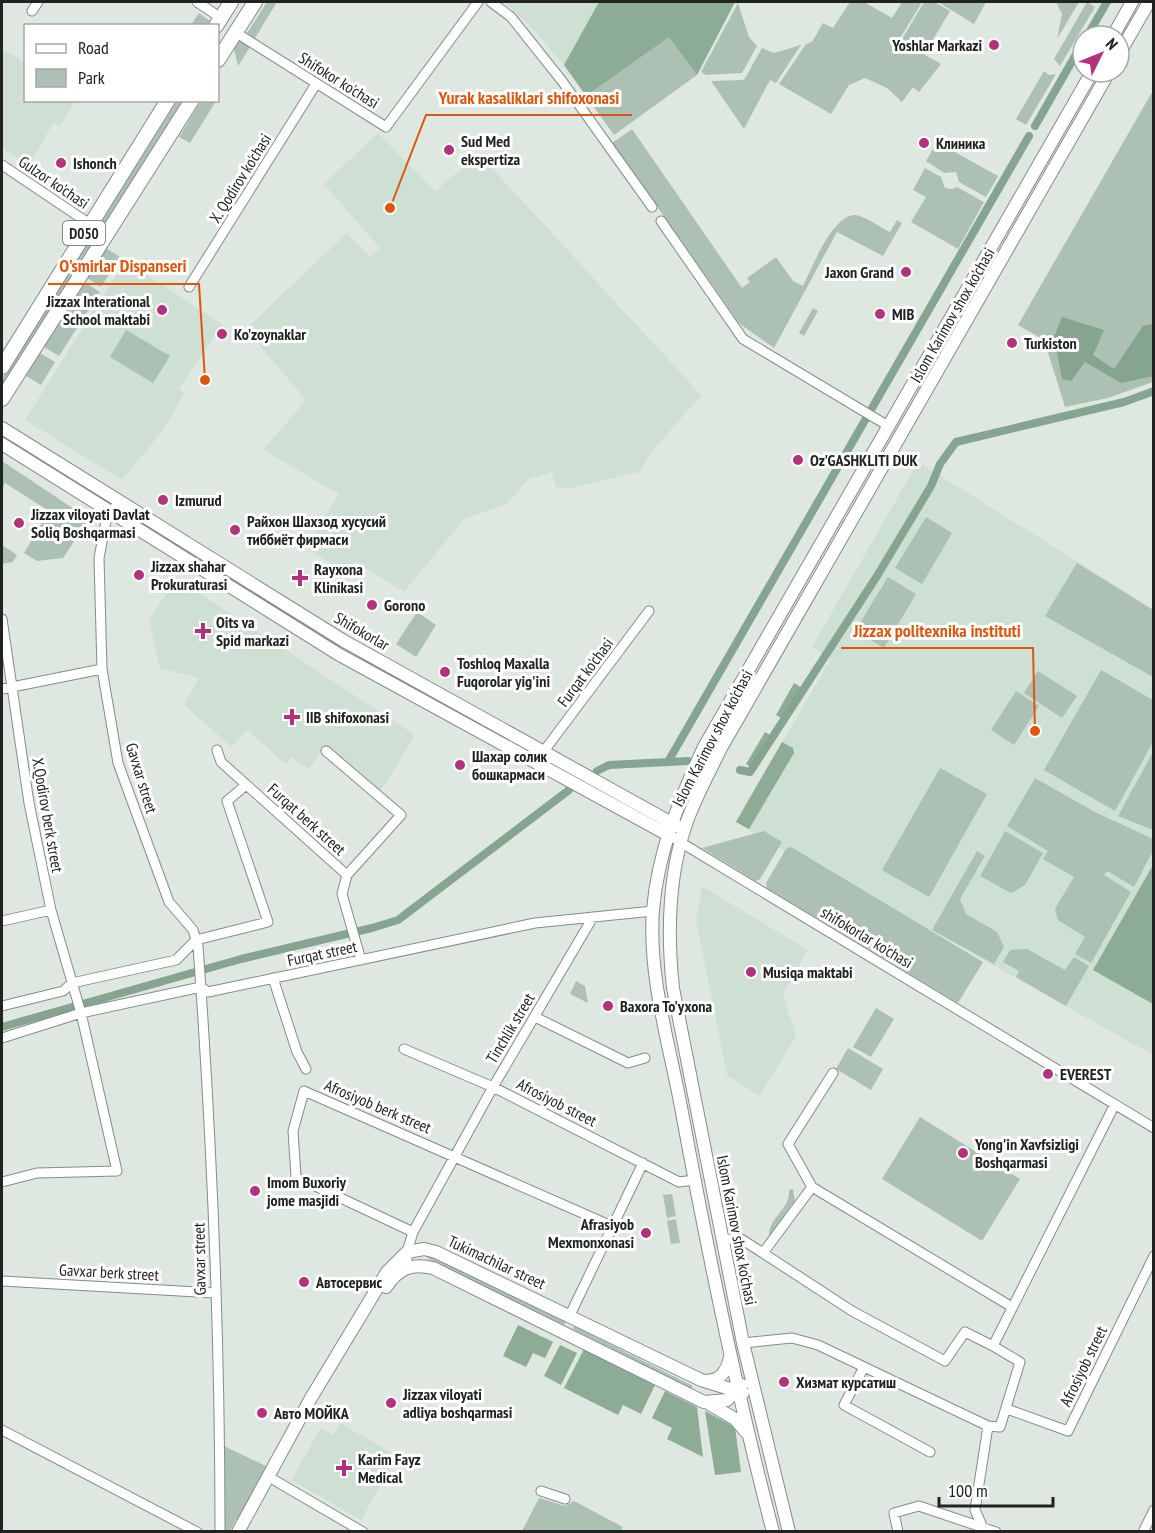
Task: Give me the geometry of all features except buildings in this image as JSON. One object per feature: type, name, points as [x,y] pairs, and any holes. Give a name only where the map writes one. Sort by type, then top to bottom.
[{"type":"main road","points":[[218,22],[231,2]]},
{"type":"main road","points":[[219,58],[255,2]]},
{"type":"main road","points":[[1120,24],[1132,2]]},
{"type":"main road","points":[[1131,33],[1149,2]]},
{"type":"main road","name":"Islom Karimov shox ko'chasi","points":[[773,1532],[730,1356],[694,1180],[655,966],[653,911],[659,862],[669,828],[709,738],[890,427],[1085,84]]},
{"type":"main road","name":"Islom Karimov shox ko'chasi","points":[[789,1532],[748,1367],[673,988],[669,953],[669,912],[680,843],[721,748],[1102,84]]},
{"type":"main road","name":"D050","points":[[2,367],[167,102]]},
{"type":"main road","name":"D050","points":[[2,399],[191,102]]},
{"type":"main road","name":"Shifokorlar","points":[[2,428],[344,641],[544,751],[669,828],[680,843]]},
{"type":"main road","name":"Shifokorlar","points":[[2,444],[338,654],[669,828],[684,830]]},
{"type":"main road","name":"Tukimachilar street","points":[[407,1252],[424,1249],[436,1251],[701,1380],[739,1391],[751,1398],[758,1409]]},
{"type":"main road","points":[[244,1532],[311,1398],[387,1272],[407,1252]]},
{"type":"main road","points":[[238,1532],[380,1296],[392,1278],[407,1267]]},
{"type":"main road","name":"Tukimachilar street","points":[[407,1267],[433,1268],[704,1402],[735,1419],[750,1438]]},
{"type":"main road","points":[[560,1331],[569,1328],[571,1323],[568,1314]]},
{"type":"main road","points":[[701,1380],[711,1381],[724,1374],[730,1356]]},
{"type":"main road","points":[[704,1402],[728,1401],[739,1391],[748,1367]]},
{"type":"street","points":[[32,10],[38,2]]},
{"type":"street","points":[[196,2],[218,22]]},
{"type":"street","name":"Shifokor ko'chasi","points":[[235,32],[386,127],[478,2]]},
{"type":"street","points":[[491,2],[511,17],[562,81],[652,207]]},
{"type":"street","name":"X. Qodirov ko'chasi","points":[[189,287],[316,84]]},
{"type":"street","name":"Gulzor ko'chasi","points":[[2,165],[90,224]]},
{"type":"street","points":[[661,221],[743,339],[890,427]]},
{"type":"street","name":"Gavxar street","points":[[119,500],[106,521],[99,558],[102,669],[118,763],[169,903],[193,930],[199,954],[220,1386],[220,1532]]},
{"type":"street","name":"Furqat ko'chasi","points":[[544,751],[650,611]]},
{"type":"street","name":"X.Qodirov berk street","points":[[2,619],[6,688],[51,910],[81,1013],[117,1171],[37,1173],[2,1182]]},
{"type":"street","points":[[6,688],[102,669]]},
{"type":"street","name":"Furqat berk street","points":[[217,750],[221,762],[347,875],[401,815],[326,751]]},
{"type":"street","name":"Furqat berk street","points":[[196,940],[268,922],[227,801],[246,785]]},
{"type":"street","name":"shifokorlar ko'chasi","points":[[680,843],[1154,1128]]},
{"type":"street","points":[[347,875],[342,894],[361,960]]},
{"type":"street","points":[[2,921],[51,910]]},
{"type":"street","name":"Furqat street","points":[[2,1038],[81,1013],[201,987],[208,992],[535,923],[653,911]]},
{"type":"street","name":"Tinchlik street","points":[[455,1156],[593,917]]},
{"type":"street","points":[[2,1006],[63,991],[72,982],[176,960],[196,940]]},
{"type":"street","points":[[273,978],[297,1052],[306,1069]]},
{"type":"street","points":[[535,1017],[628,1062],[645,1058]]},
{"type":"street","name":"Afrosiyob street","points":[[404,1048],[493,1087],[679,1182],[694,1180]]},
{"type":"street","points":[[833,1073],[788,1144],[812,1187],[1012,1307]]},
{"type":"street","name":"Afrosiyob berk street","points":[[413,1232],[296,1177],[293,1131],[304,1090],[614,1227]]},
{"type":"street","points":[[993,1346],[1114,1106]]},
{"type":"street","points":[[407,1267],[407,1252],[413,1232],[455,1156]]},
{"type":"street","points":[[568,1314],[614,1227],[644,1163]]},
{"type":"street","points":[[763,1253],[812,1187]]},
{"type":"street","points":[[721,1239],[741,1239],[852,1311],[945,1361],[965,1332],[1020,1362],[1000,1427],[988,1425],[818,1345],[792,1338],[743,1343]]},
{"type":"street","name":"Afrosiyob street","points":[[1007,1409],[1068,1431],[1154,1256]]},
{"type":"street","name":"Gavxar berk street","points":[[2,1281],[215,1293]]},
{"type":"street","points":[[864,1367],[844,1405],[930,1452]]},
{"type":"street","points":[[983,1528],[975,1510],[988,1425]]},
{"type":"street","points":[[2,1430],[197,1532]]},
{"type":"street","points":[[271,1478],[363,1532]]},
{"type":"street","points":[[542,1491],[565,1500]]},
{"type":"street","points":[[898,1532],[894,1513],[919,1506],[996,1532]]},
{"type":"street","points":[[1143,1532],[1154,1510]]},
{"type":"shaded area","points":[[504,2],[599,2],[564,65],[531,27]]},
{"type":"shaded area","points":[[599,2],[735,2],[697,75],[669,37],[586,96],[564,65]]},
{"type":"shaded area","points":[[2,49],[24,61],[24,102],[74,102],[60,127],[53,123],[29,166],[2,148]]},
{"type":"shaded area","points":[[378,133],[435,191],[479,154],[701,395],[650,454],[639,472],[567,489],[556,487],[552,472],[529,479],[507,504],[464,519],[404,592],[355,561],[347,574],[306,548],[339,494],[263,450],[306,400],[246,329],[347,233],[370,257],[380,248],[324,184]]},
{"type":"shaded area","points":[[125,261],[222,324],[179,389],[184,393],[164,429],[122,480],[25,420]]},
{"type":"shaded area","points":[[1062,317],[1104,330],[1093,355],[1114,369],[1143,326],[1151,324],[1153,326],[1153,376],[1121,383],[1085,362],[1071,381],[1062,379],[1054,337]]},
{"type":"shaded area","points":[[918,462],[1153,609],[1153,1055],[932,931],[845,886],[735,822],[831,659],[812,647]]},
{"type":"shaded area","name":"IIB shifoxonasi","points":[[176,578],[415,735],[380,792],[324,746],[309,769],[291,757],[286,764],[247,730],[232,747],[184,705],[199,678],[160,668],[149,620]]},
{"type":"shaded area","points":[[794,683],[804,689],[786,721],[776,715]]},
{"type":"shaded area","points":[[765,732],[775,738],[756,770],[746,764]]},
{"type":"shaded area","points":[[782,742],[793,748],[794,753],[749,829],[736,822]]},
{"type":"shaded area","points":[[1153,865],[1153,1004],[1093,970]]},
{"type":"shaded area","name":"Musiqa maktabi","points":[[702,886],[808,950],[783,994],[796,1036],[759,1096],[727,1075],[696,920]]},
{"type":"shaded area","points":[[518,1325],[553,1342],[545,1358],[533,1353],[526,1367],[503,1356]]},
{"type":"shaded area","points":[[560,1345],[577,1353],[561,1385],[544,1376]]},
{"type":"shaded area","points":[[584,1349],[655,1385],[641,1414],[623,1405],[618,1415],[564,1388]]},
{"type":"shaded area","points":[[665,1391],[697,1407],[703,1457],[667,1439],[672,1428],[652,1418]]},
{"type":"shaded area","points":[[705,1411],[735,1427],[741,1472],[715,1475]]},
{"type":"shaded area","name":"Karim Fayz Medical","points":[[340,1423],[397,1456],[361,1520],[291,1480],[321,1428],[334,1435]]},
{"type":"green space","points":[[267,2],[277,2],[255,38],[247,33]]},
{"type":"green space","points":[[850,2],[864,2],[892,18],[902,2],[922,2],[899,40],[941,64],[919,92],[913,87],[902,102],[887,88],[865,78],[849,85],[831,114],[779,84],[806,44],[812,42],[823,23],[833,28]]},
{"type":"green space","points":[[924,2],[934,2],[950,11],[925,53],[902,39]]},
{"type":"green space","points":[[938,2],[986,2],[974,24]]},
{"type":"green space","points":[[1056,2],[1079,2],[1057,39],[1062,14]]},
{"type":"green space","points":[[1087,2],[1095,7],[1085,24],[1074,24]]},
{"type":"green space","points":[[738,3],[749,37],[757,46],[742,73],[706,75],[701,72]]},
{"type":"green space","points":[[199,13],[210,21],[208,24],[192,24]]},
{"type":"green space","points":[[1071,30],[1071,47],[1060,66],[1054,59]]},
{"type":"green space","points":[[669,36],[697,75],[614,135],[586,96]]},
{"type":"green space","points":[[240,40],[250,47],[238,66],[234,49]]},
{"type":"green space","points":[[801,45],[776,83],[770,80],[744,129],[711,81],[744,80],[762,48],[774,53]]},
{"type":"green space","points":[[1044,71],[1049,75],[1056,74],[1026,125],[1016,119]]},
{"type":"green space","points":[[1153,93],[1153,382],[1108,398],[1065,407],[1044,340],[1018,325]]},
{"type":"green space","points":[[176,102],[182,102],[2,385],[2,379]]},
{"type":"green space","points":[[200,102],[215,102],[190,143],[179,137]]},
{"type":"green space","points":[[632,129],[742,288],[750,282],[747,278],[776,257],[793,281],[803,286],[831,233],[847,217],[859,216],[890,232],[897,220],[902,223],[883,256],[837,232],[774,348],[740,324],[612,143]]},
{"type":"green space","points":[[937,142],[998,176],[986,197],[959,182],[956,172],[944,173],[926,161]]},
{"type":"green space","points":[[925,168],[941,177],[945,188],[957,187],[984,202],[958,249],[911,222],[926,197],[913,190]]},
{"type":"green space","points":[[106,248],[120,257],[101,287],[87,278]]},
{"type":"green space","points":[[84,282],[100,292],[59,356],[44,347]]},
{"type":"green space","points":[[813,308],[818,311],[804,336],[799,333]]},
{"type":"green space","points":[[126,330],[170,356],[153,383],[110,357]]},
{"type":"green space","points":[[40,353],[55,362],[41,385],[26,376]]},
{"type":"green space","points":[[2,461],[89,519],[63,558],[37,561],[24,553],[49,511],[5,483],[2,489]]},
{"type":"green space","points":[[926,517],[952,533],[922,584],[895,568]]},
{"type":"green space","points":[[2,545],[17,555],[13,562],[2,564]]},
{"type":"green space","points":[[1077,563],[1153,610],[1153,677],[1045,616]]},
{"type":"green space","points":[[888,577],[916,594],[884,648],[855,631]]},
{"type":"green space","points":[[417,612],[436,625],[416,657],[396,644]]},
{"type":"green space","points":[[1101,670],[1153,700],[1153,742],[1115,811],[1044,770]]},
{"type":"green space","points":[[1038,671],[1077,696],[1062,718],[1024,693]]},
{"type":"green space","points":[[1016,691],[1039,706],[1014,745],[991,730]]},
{"type":"green space","points":[[1153,752],[1153,830],[1118,816]]},
{"type":"green space","points":[[940,768],[987,794],[929,897],[882,870]]},
{"type":"green space","points":[[1035,778],[1095,812],[1153,839],[1153,851],[1134,887],[1107,871],[1104,875],[1131,892],[1091,963],[1075,954],[1085,937],[1058,920],[1055,909],[1074,877],[1043,859],[1048,851],[1007,826]]},
{"type":"green space","points":[[764,831],[782,842],[760,879],[756,881],[702,848]]},
{"type":"green space","points":[[1005,831],[1043,853],[1025,885],[1011,893],[980,876]]},
{"type":"green space","points":[[791,847],[983,962],[958,1003],[767,888],[766,883],[786,849]]},
{"type":"green space","points":[[977,851],[985,856],[960,899],[966,914],[997,932],[1004,947],[994,964],[932,930]]},
{"type":"green space","points":[[1027,949],[1065,970],[1074,957],[1089,966],[1066,1006],[1016,977],[1019,971],[1003,962],[1010,950]]},
{"type":"green space","points":[[576,981],[585,986],[588,1003],[570,994]]},
{"type":"green space","points":[[876,1008],[894,1019],[871,1057],[853,1047]]},
{"type":"green space","points":[[848,1048],[883,1069],[871,1090],[836,1069]]},
{"type":"green space","points":[[920,1117],[1020,1179],[982,1241],[882,1179]]},
{"type":"green space","points":[[793,1189],[795,1200],[769,1236],[772,1224],[787,1203],[789,1190]]},
{"type":"green space","points":[[672,1194],[676,1216],[667,1218],[663,1195]]},
{"type":"green space","points":[[676,1219],[680,1243],[671,1244],[667,1221]]},
{"type":"green space","points":[[429,1255],[566,1322],[564,1325],[427,1258]]},
{"type":"green space","points":[[574,1326],[693,1386],[691,1389],[573,1329]]},
{"type":"green space","points":[[224,1446],[270,1468],[240,1522],[236,1520],[230,1531],[222,1530]]},
{"type":"green space","points":[[539,1498],[565,1506],[574,1501],[623,1527],[620,1532],[522,1531]]},
{"type":"waterway","points":[[1094,24],[1107,2]]},
{"type":"waterway","points":[[1035,126],[1071,63]]},
{"type":"waterway","points":[[669,760],[1029,136]]},
{"type":"waterway","points":[[740,770],[750,772],[877,576],[931,486],[940,464],[956,442],[1124,402],[1154,391]]},
{"type":"waterway","points":[[597,771],[609,765],[688,761]]},
{"type":"waterway","points":[[2,1027],[241,959],[398,920],[569,790]]},
{"type":"place","name":"Yoshlar Markazi","points":[[994,45]]},
{"type":"place","name":"Клиника","points":[[924,143]]},
{"type":"place","name":"Sud Med ekspertiza","points":[[449,150]]},
{"type":"place","name":"Ishonch","points":[[61,163]]},
{"type":"place","name":"Yurak kasaliklari shifoxonasi","points":[[390,208]]},
{"type":"place","name":"Jaxon Grand","points":[[906,272]]},
{"type":"place","name":"Jizzax Interational School maktabi","points":[[162,310]]},
{"type":"place","name":"MIB","points":[[880,314]]},
{"type":"place","name":"Ko'zoynaklar","points":[[222,334]]},
{"type":"place","name":"Turkiston","points":[[1012,343]]},
{"type":"place","name":"O'smirlar Dispanseri","points":[[205,380]]},
{"type":"place","name":"Oz'GASHKLITI DUK","points":[[798,460]]},
{"type":"place","name":"Izmurud","points":[[163,500]]},
{"type":"place","name":"Jizzax viloyati Davlat Soliq Boshqarmasi","points":[[19,523]]},
{"type":"place","name":"Райхон Шахзод хусусий тиббиёт фирмаси","points":[[235,530]]},
{"type":"place","name":"Jizzax shahar Prokuraturasi","points":[[139,575]]},
{"type":"place","name":"Rayxona Klinikasi","points":[[300,578]]},
{"type":"place","name":"Gorono","points":[[372,605]]},
{"type":"place","name":"Oits va Spid markazi","points":[[203,631]]},
{"type":"place","name":"Toshloq Maxalla Fuqorolar yig'ini","points":[[445,672]]},
{"type":"place","name":"IIB shifoxonasi","points":[[292,717]]},
{"type":"place","name":"Jizzax politexnika instituti","points":[[1035,731]]},
{"type":"place","name":"Шахар солик бошкармаси","points":[[460,765]]},
{"type":"place","name":"Musiqa maktabi","points":[[751,972]]},
{"type":"place","name":"Baxora To'yxona","points":[[608,1006]]},
{"type":"place","name":"EVEREST","points":[[1048,1074]]},
{"type":"place","name":"Yong'in Xavfsizligi Boshqarmasi","points":[[963,1153]]},
{"type":"place","name":"Imom Buxoriy jome masjidi","points":[[255,1191]]},
{"type":"place","name":"Afrasiyob Mexmonxonasi","points":[[646,1233]]},
{"type":"place","name":"Автосервис","points":[[304,1282]]},
{"type":"place","name":"Хизмат курсатиш","points":[[784,1382]]},
{"type":"place","name":"Jizzax viloyati adliya boshqarmasi","points":[[391,1403]]},
{"type":"place","name":"Авто МОЙКА","points":[[262,1413]]},
{"type":"place","name":"Karim Fayz Medical","points":[[344,1468]]}]
